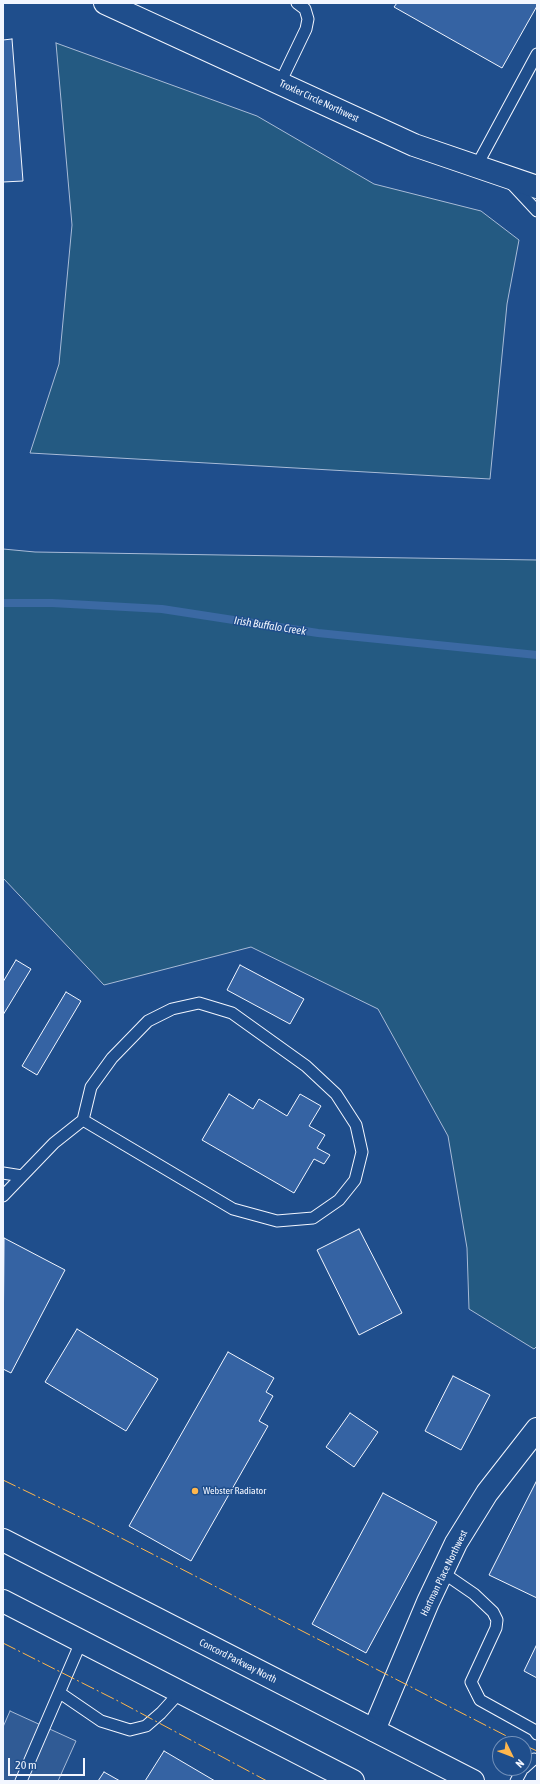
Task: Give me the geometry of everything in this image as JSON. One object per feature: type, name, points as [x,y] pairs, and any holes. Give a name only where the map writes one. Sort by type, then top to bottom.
[{"type":"main road","name":"Troxler Circle Northwest","points":[[105,3],[414,145],[476,167],[537,186]]},
{"type":"main road","name":"Hartman Place Northwest","points":[[374,1730],[456,1543],[487,1493],[537,1429]]},
{"type":"main road","name":"Concord Parkway North","points":[[3,1540],[473,1781]]},
{"type":"main road","points":[[3,1601],[353,1781]]},
{"type":"lane","points":[[280,83],[306,29],[308,19],[307,14],[305,9],[297,3]]},
{"type":"lane","points":[[476,167],[537,54]]},
{"type":"lane","points":[[505,176],[537,211]]},
{"type":"lane","points":[[3,1196],[54,1143],[83,1120],[91,1087],[112,1058],[148,1021],[172,1009],[199,1003],[232,1013],[306,1066],[336,1094],[356,1125],[362,1152],[355,1180],[339,1200],[313,1218],[277,1221],[233,1209],[83,1120]]},
{"type":"lane","points":[[3,1173],[22,1176]]},
{"type":"lane","points":[[442,1572],[474,1594],[493,1612],[497,1620],[496,1628],[472,1682],[480,1700],[534,1730],[537,1734]]},
{"type":"lane","points":[[21,1781],[81,1642]]},
{"type":"lane","points":[[60,1693],[101,1721],[130,1730],[146,1726],[161,1713],[180,1691]]},
{"type":"shaded area","points":[[56,43],[257,116],[374,184],[481,211],[519,240],[507,304],[490,479],[30,453],[59,364],[72,225]]},
{"type":"shaded area","points":[[3,549],[35,552],[537,560],[537,1346],[534,1349],[469,1309],[467,1248],[448,1136],[378,1009],[251,947],[104,985],[3,878]]},
{"type":"shaded area","points":[[10,1711],[76,1741],[58,1781],[3,1781],[3,1727]]},
{"type":"building","points":[[397,3],[537,3],[537,6],[502,68],[394,7]]},
{"type":"building","points":[[12,39],[23,181],[3,182],[3,40]]},
{"type":"building","points":[[16,960],[31,969],[3,1015],[3,982]]},
{"type":"building","points":[[240,965],[304,999],[290,1024],[227,990]]},
{"type":"building","points":[[66,992],[81,1001],[37,1075],[22,1066]]},
{"type":"building","points":[[229,1094],[253,1109],[259,1099],[287,1116],[300,1094],[321,1106],[309,1126],[325,1135],[317,1148],[330,1155],[324,1164],[314,1159],[294,1193],[202,1140]]},
{"type":"building","points":[[359,1229],[402,1313],[359,1335],[317,1250]]},
{"type":"building","points":[[4,1238],[65,1270],[11,1373],[3,1369]]},
{"type":"building","points":[[77,1329],[158,1379],[126,1431],[45,1382]]},
{"type":"building","points":[[228,1352],[274,1378],[266,1392],[273,1396],[259,1421],[268,1426],[191,1561],[129,1526]]},
{"type":"building","points":[[453,1376],[490,1395],[461,1450],[425,1431]]},
{"type":"building","points":[[350,1413],[378,1432],[354,1467],[326,1447]]},
{"type":"building","points":[[537,1480],[537,1598],[489,1575]]},
{"type":"building","points":[[383,1493],[437,1522],[366,1653],[312,1624]]},
{"type":"building","points":[[537,1644],[537,1678],[524,1671]]},
{"type":"building","points":[[164,1751],[215,1781],[145,1781]]},
{"type":"building","points":[[104,1772],[120,1781],[98,1781]]},
{"type":"waterway","name":"Irish Buffalo Creek","points":[[3,603],[52,603],[162,609],[318,633],[537,655]]},
{"type":"power","points":[[3,1480],[90,1522],[506,1736]]},
{"type":"power","points":[[3,1643],[120,1702],[267,1781]]},
{"type":"power","points":[[532,1749],[537,1751]]},
{"type":"place","name":"Webster Radiator","points":[[195,1491]]}]
